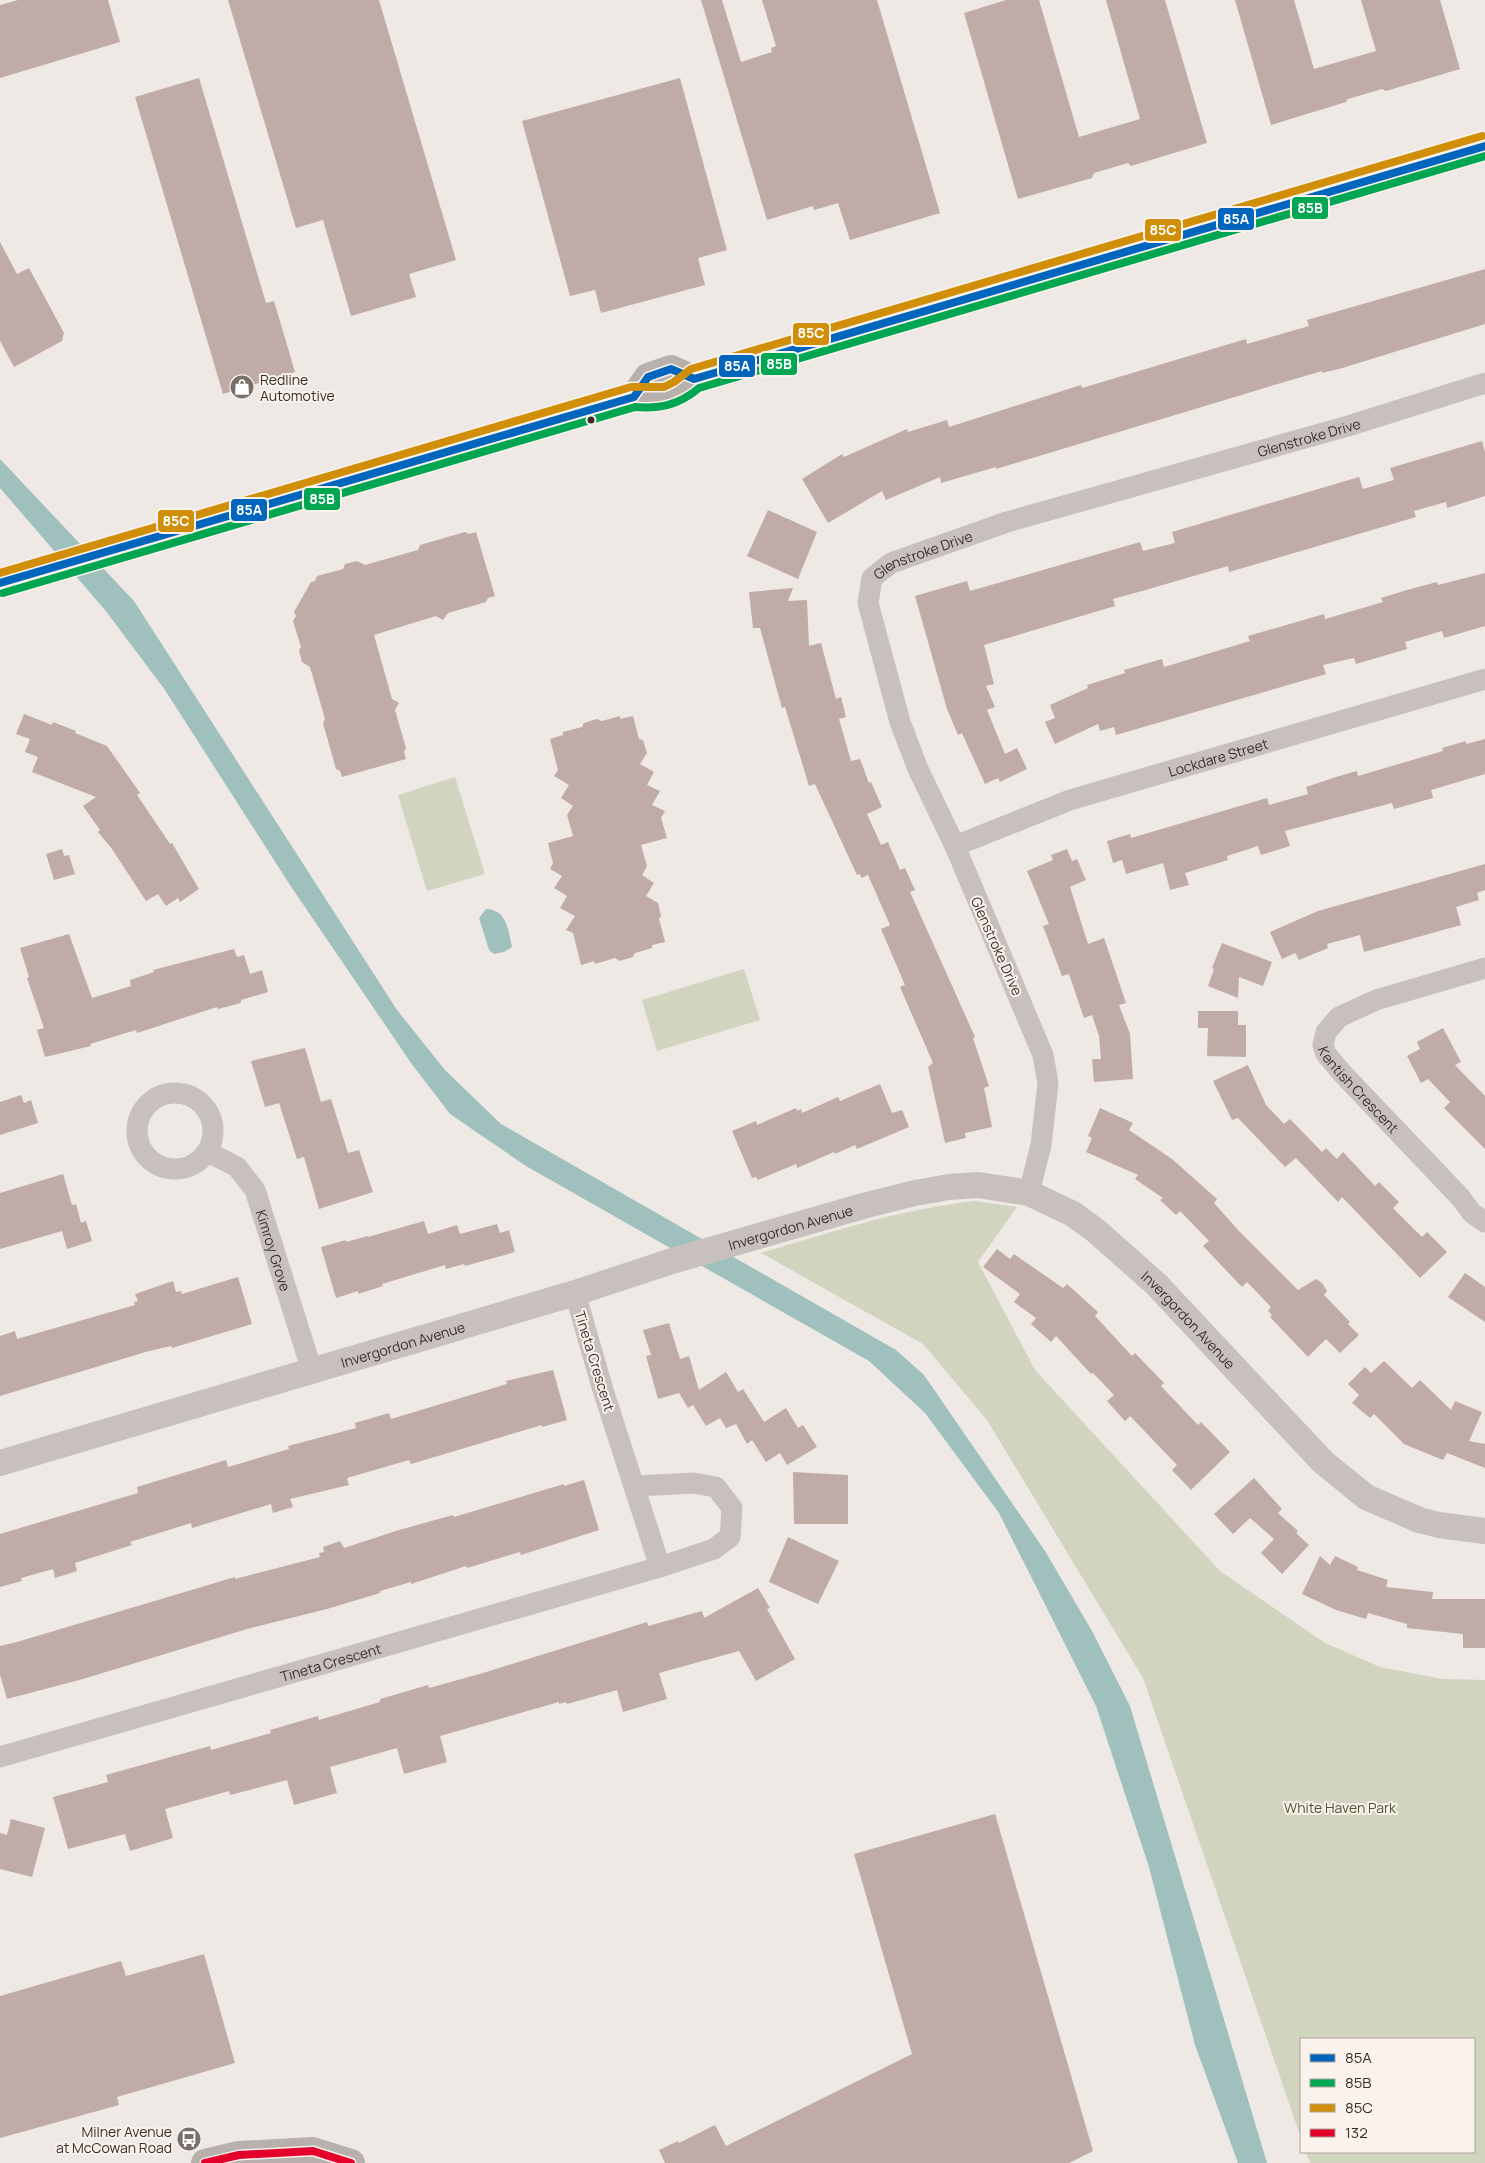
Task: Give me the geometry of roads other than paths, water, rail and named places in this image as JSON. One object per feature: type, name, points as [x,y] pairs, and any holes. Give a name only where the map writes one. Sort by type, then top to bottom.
[{"type":"main road","points":[[0,583],[634,397],[648,377],[671,369],[694,379],[1485,146]]},
{"type":"main road","points":[[205,2163],[239,2155],[313,2151],[351,2163]]},
{"type":"street","name":"Glenstroke Drive","points":[[1029,1193],[1040,1145],[1048,1083],[1042,1055],[955,846],[918,769],[900,722],[868,603],[872,578],[891,563],[1007,522],[1348,426],[1485,384]]},
{"type":"street","name":"Lockdare Street","points":[[955,846],[1070,800],[1485,678]]},
{"type":"street","name":"Kentish Crescent","points":[[1485,968],[1376,1000],[1339,1017],[1326,1032],[1323,1045],[1326,1054],[1342,1073],[1460,1197],[1472,1213],[1485,1222]]},
{"type":"street","name":"Kimroy Grove","points":[[208,1152],[237,1167],[255,1190],[312,1371]]},
{"type":"street","name":"Invergordon Avenue","points":[[0,1463],[575,1293],[672,1261],[895,1197],[949,1187],[978,1185],[1029,1193],[1073,1214],[1095,1230],[1156,1284],[1323,1462],[1366,1497],[1419,1520],[1485,1531]]},
{"type":"street","name":"Tineta Crescent","points":[[575,1293],[603,1390],[636,1486],[660,1567]]},
{"type":"street","name":"Tineta Crescent","points":[[0,1757],[660,1567],[714,1549],[730,1537],[732,1508],[716,1487],[693,1483],[636,1486]]},
{"type":"water","points":[[0,459],[134,601],[397,1010],[445,1070],[501,1124],[896,1350],[924,1375],[1045,1551],[1092,1631],[1130,1706],[1267,2163],[1238,2163],[1195,2045],[1149,1867],[1096,1706],[999,1513],[925,1413],[869,1361],[526,1166],[450,1114],[411,1063],[290,885],[165,690],[105,610],[0,488]]},
{"type":"water","points":[[486,909],[498,913],[505,922],[512,947],[504,952],[494,954],[489,950],[479,918]]},
{"type":"place","name":"Redline Automotive","points":[[242,387]]},
{"type":"place","name":"Milner Avenue at McCowan Road","points":[[189,2139]]},
{"type":"park label","name":"White Haven Park","points":[[1340,1807]]}]
